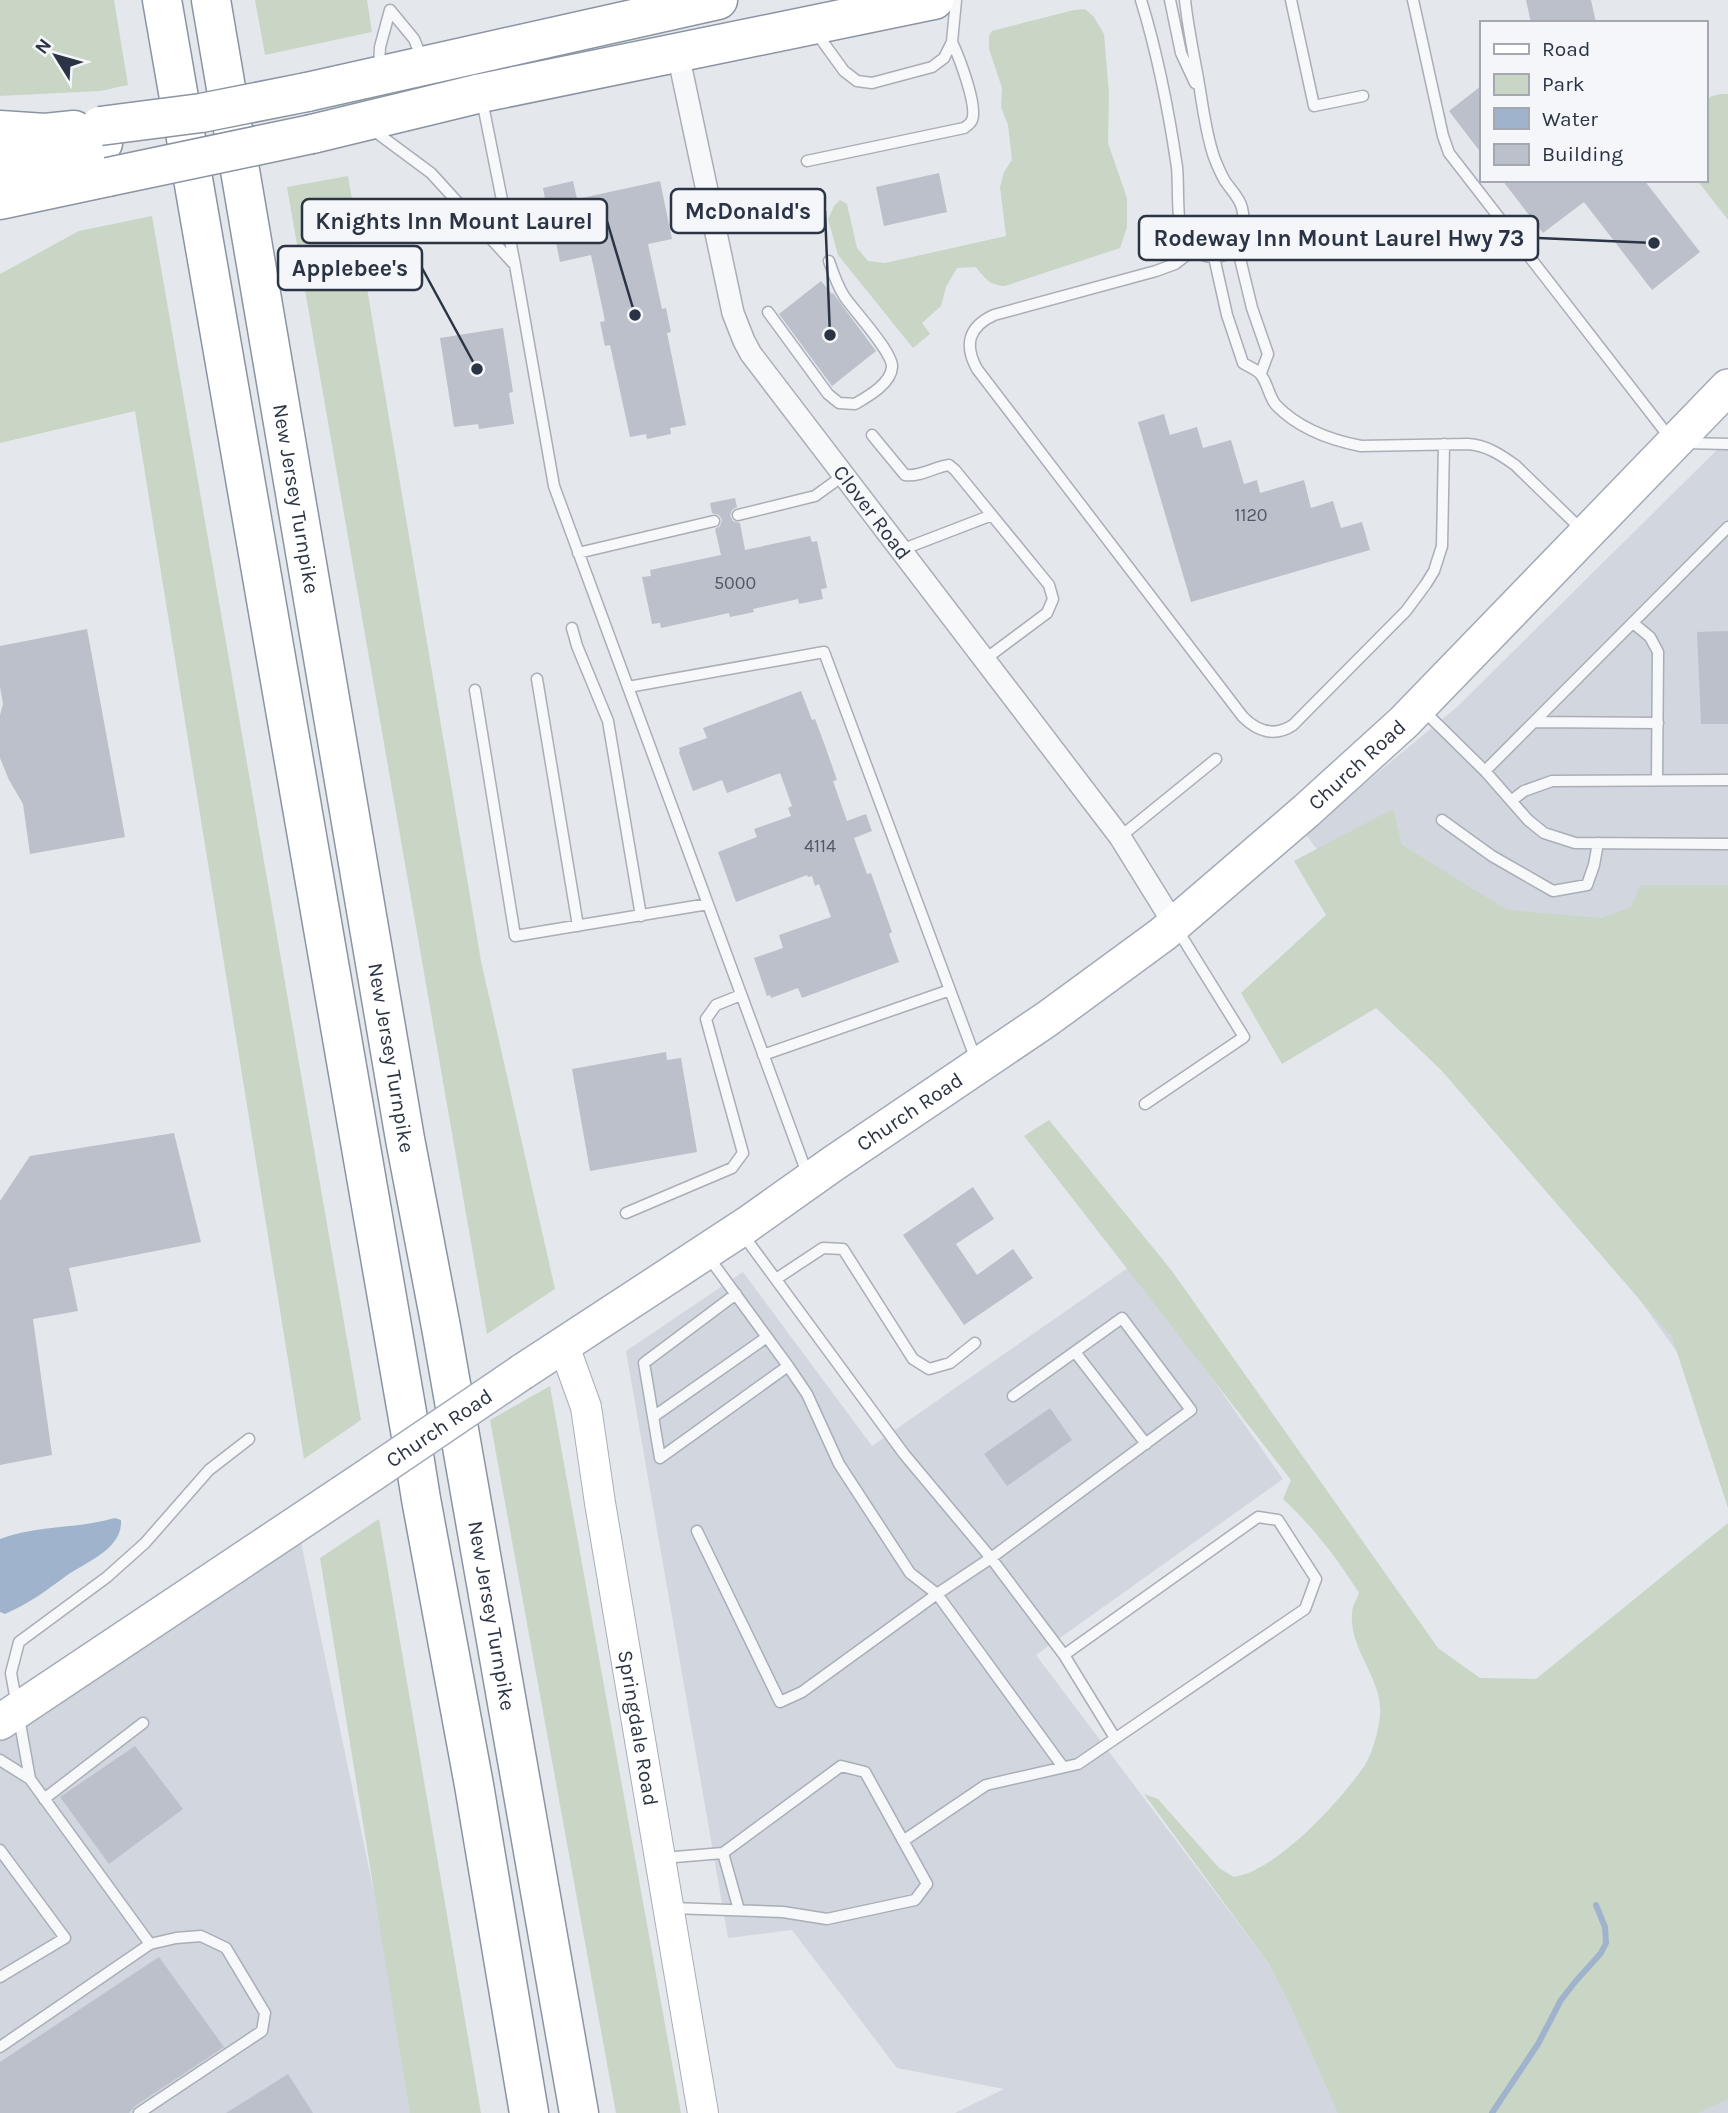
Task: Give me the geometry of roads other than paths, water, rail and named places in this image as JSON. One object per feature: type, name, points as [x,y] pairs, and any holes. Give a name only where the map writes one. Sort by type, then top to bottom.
[{"type":"highway","name":"New Jersey Turnpike","points":[[162,0],[383,1144],[444,1340],[579,2113]]},
{"type":"highway","name":"New Jersey Turnpike","points":[[211,0],[383,1144],[411,1430],[421,1499],[474,1785],[529,2113]]},
{"type":"highway","points":[[0,200],[104,149],[201,113],[379,77],[718,0]]},
{"type":"highway","points":[[0,164],[104,149],[312,134],[481,93],[934,0]]},
{"type":"highway","points":[[0,130],[45,133],[104,149]]},
{"type":"main road","name":"Church Road","points":[[7,1715],[740,1230],[1087,991],[1174,924],[1381,743],[1728,387]]},
{"type":"main road","name":"Springdale Road","points":[[564,1346],[586,1407],[704,2113]]},
{"type":"street","name":"Clover Road","points":[[678,54],[733,313],[751,355],[1120,837],[1174,924]]},
{"type":"lane","points":[[812,26],[844,71],[857,81],[872,83],[932,67],[944,58],[952,43],[956,0]]},
{"type":"lane","points":[[1141,0],[1150,28],[1173,141],[1180,196],[1179,224],[1186,244],[1203,255],[1214,257],[1227,255],[1237,246],[1243,228],[1242,209],[1223,178],[1209,139],[1185,0]]},
{"type":"lane","points":[[1170,0],[1181,53],[1201,95]]},
{"type":"lane","points":[[1291,0],[1314,106],[1363,96]]},
{"type":"lane","points":[[1413,0],[1439,120],[1450,153],[1674,442],[1728,444]]},
{"type":"lane","points":[[389,5],[414,39],[426,66]]},
{"type":"lane","points":[[379,77],[380,47],[389,5]]},
{"type":"lane","points":[[807,161],[964,128],[972,121],[974,111],[963,66],[952,43]]},
{"type":"lane","points":[[481,93],[554,486],[809,1180]]},
{"type":"lane","points":[[362,122],[431,173],[515,265]]},
{"type":"lane","points":[[1237,246],[1252,308],[1268,354],[1261,373]]},
{"type":"lane","points":[[1193,250],[1175,264],[1156,271],[994,315],[974,330],[969,348],[977,369],[1250,724],[1276,733],[1293,725],[1406,611],[1426,584],[1442,546],[1444,444]]},
{"type":"lane","points":[[1214,257],[1227,315],[1243,363],[1261,373],[1274,403],[1292,418],[1316,432],[1361,446],[1475,444],[1489,449],[1504,457],[1587,534]]},
{"type":"lane","points":[[768,312],[828,394],[839,403],[855,404],[886,382],[892,368],[889,355],[844,297],[830,261]]},
{"type":"lane","points":[[872,435],[905,475],[914,476],[940,466],[949,466],[1049,585],[1053,599],[1047,612],[984,660]]},
{"type":"lane","points":[[738,515],[815,496],[844,475]]},
{"type":"lane","points":[[901,550],[992,515]]},
{"type":"lane","points":[[578,553],[714,521]]},
{"type":"lane","points":[[1485,771],[1728,527]]},
{"type":"lane","points":[[1633,623],[1650,637],[1658,652],[1657,780]]},
{"type":"lane","points":[[572,628],[608,721],[641,916]]},
{"type":"lane","points":[[628,687],[824,652],[978,1066]]},
{"type":"lane","points":[[537,680],[578,926]]},
{"type":"lane","points":[[475,690],[515,936],[708,904]]},
{"type":"lane","points":[[1419,706],[1485,771],[1528,820],[1544,833],[1575,843],[1728,844]]},
{"type":"lane","points":[[1534,722],[1658,723]]},
{"type":"lane","points":[[1120,837],[1216,759]]},
{"type":"lane","points":[[1511,801],[1524,791],[1552,780],[1728,780]]},
{"type":"lane","points":[[1442,820],[1492,856],[1552,891],[1587,885],[1598,843]]},
{"type":"lane","points":[[1145,1104],[1244,1037],[1174,924]]},
{"type":"lane","points":[[763,1055],[950,990]]},
{"type":"lane","points":[[626,1213],[732,1168],[743,1153],[706,1019],[716,1005],[741,995]]},
{"type":"lane","points":[[740,1230],[904,1454],[991,1558],[1063,1655],[1115,1738]]},
{"type":"lane","points":[[776,1279],[823,1248],[843,1249],[914,1359],[929,1369],[950,1363],[975,1343]]},
{"type":"lane","points":[[706,1252],[807,1394],[839,1464],[910,1573],[937,1594],[1063,1767]]},
{"type":"lane","points":[[736,1294],[644,1363],[660,1458],[788,1366]]},
{"type":"lane","points":[[697,1531],[780,1702],[802,1692],[991,1558],[1191,1410],[1122,1318],[1013,1396]]},
{"type":"lane","points":[[653,1417],[767,1337]]},
{"type":"lane","points":[[1075,1352],[1146,1444]]},
{"type":"lane","points":[[150,1944],[30,1779],[7,1715],[11,1673],[19,1642],[107,1577],[145,1543],[209,1470],[249,1440]]},
{"type":"lane","points":[[903,1841],[986,1785],[1078,1764],[1305,1609],[1316,1579],[1278,1520],[1258,1517],[1063,1655]]},
{"type":"lane","points":[[44,1799],[143,1723]]},
{"type":"lane","points":[[0,1760],[30,1779]]},
{"type":"lane","points":[[660,1858],[723,1853],[841,1766],[864,1772],[927,1884],[915,1900],[827,1919],[783,1912],[668,1908]]},
{"type":"lane","points":[[0,1850],[65,1938],[2,1972]]},
{"type":"lane","points":[[723,1853],[739,1910]]},
{"type":"lane","points":[[0,2047],[150,1944],[201,1936],[226,1948],[265,2013],[262,2031],[139,2113]]},
{"type":"water","points":[[115,1518],[121,1520],[120,1530],[110,1547],[102,1554],[29,1602],[5,1614],[0,1612],[0,1539],[28,1531]]},
{"type":"waterway","points":[[1492,2113],[1538,2044],[1561,2000],[1601,1953],[1606,1943],[1605,1927],[1596,1905]]},
{"type":"place","name":"Rodeway Inn Mount Laurel Hwy 73","points":[[1654,243]]},
{"type":"place","name":"Knights Inn Mount Laurel","points":[[635,315]]},
{"type":"place","name":"McDonald's","points":[[830,335]]},
{"type":"place","name":"Applebee's","points":[[477,369]]}]
